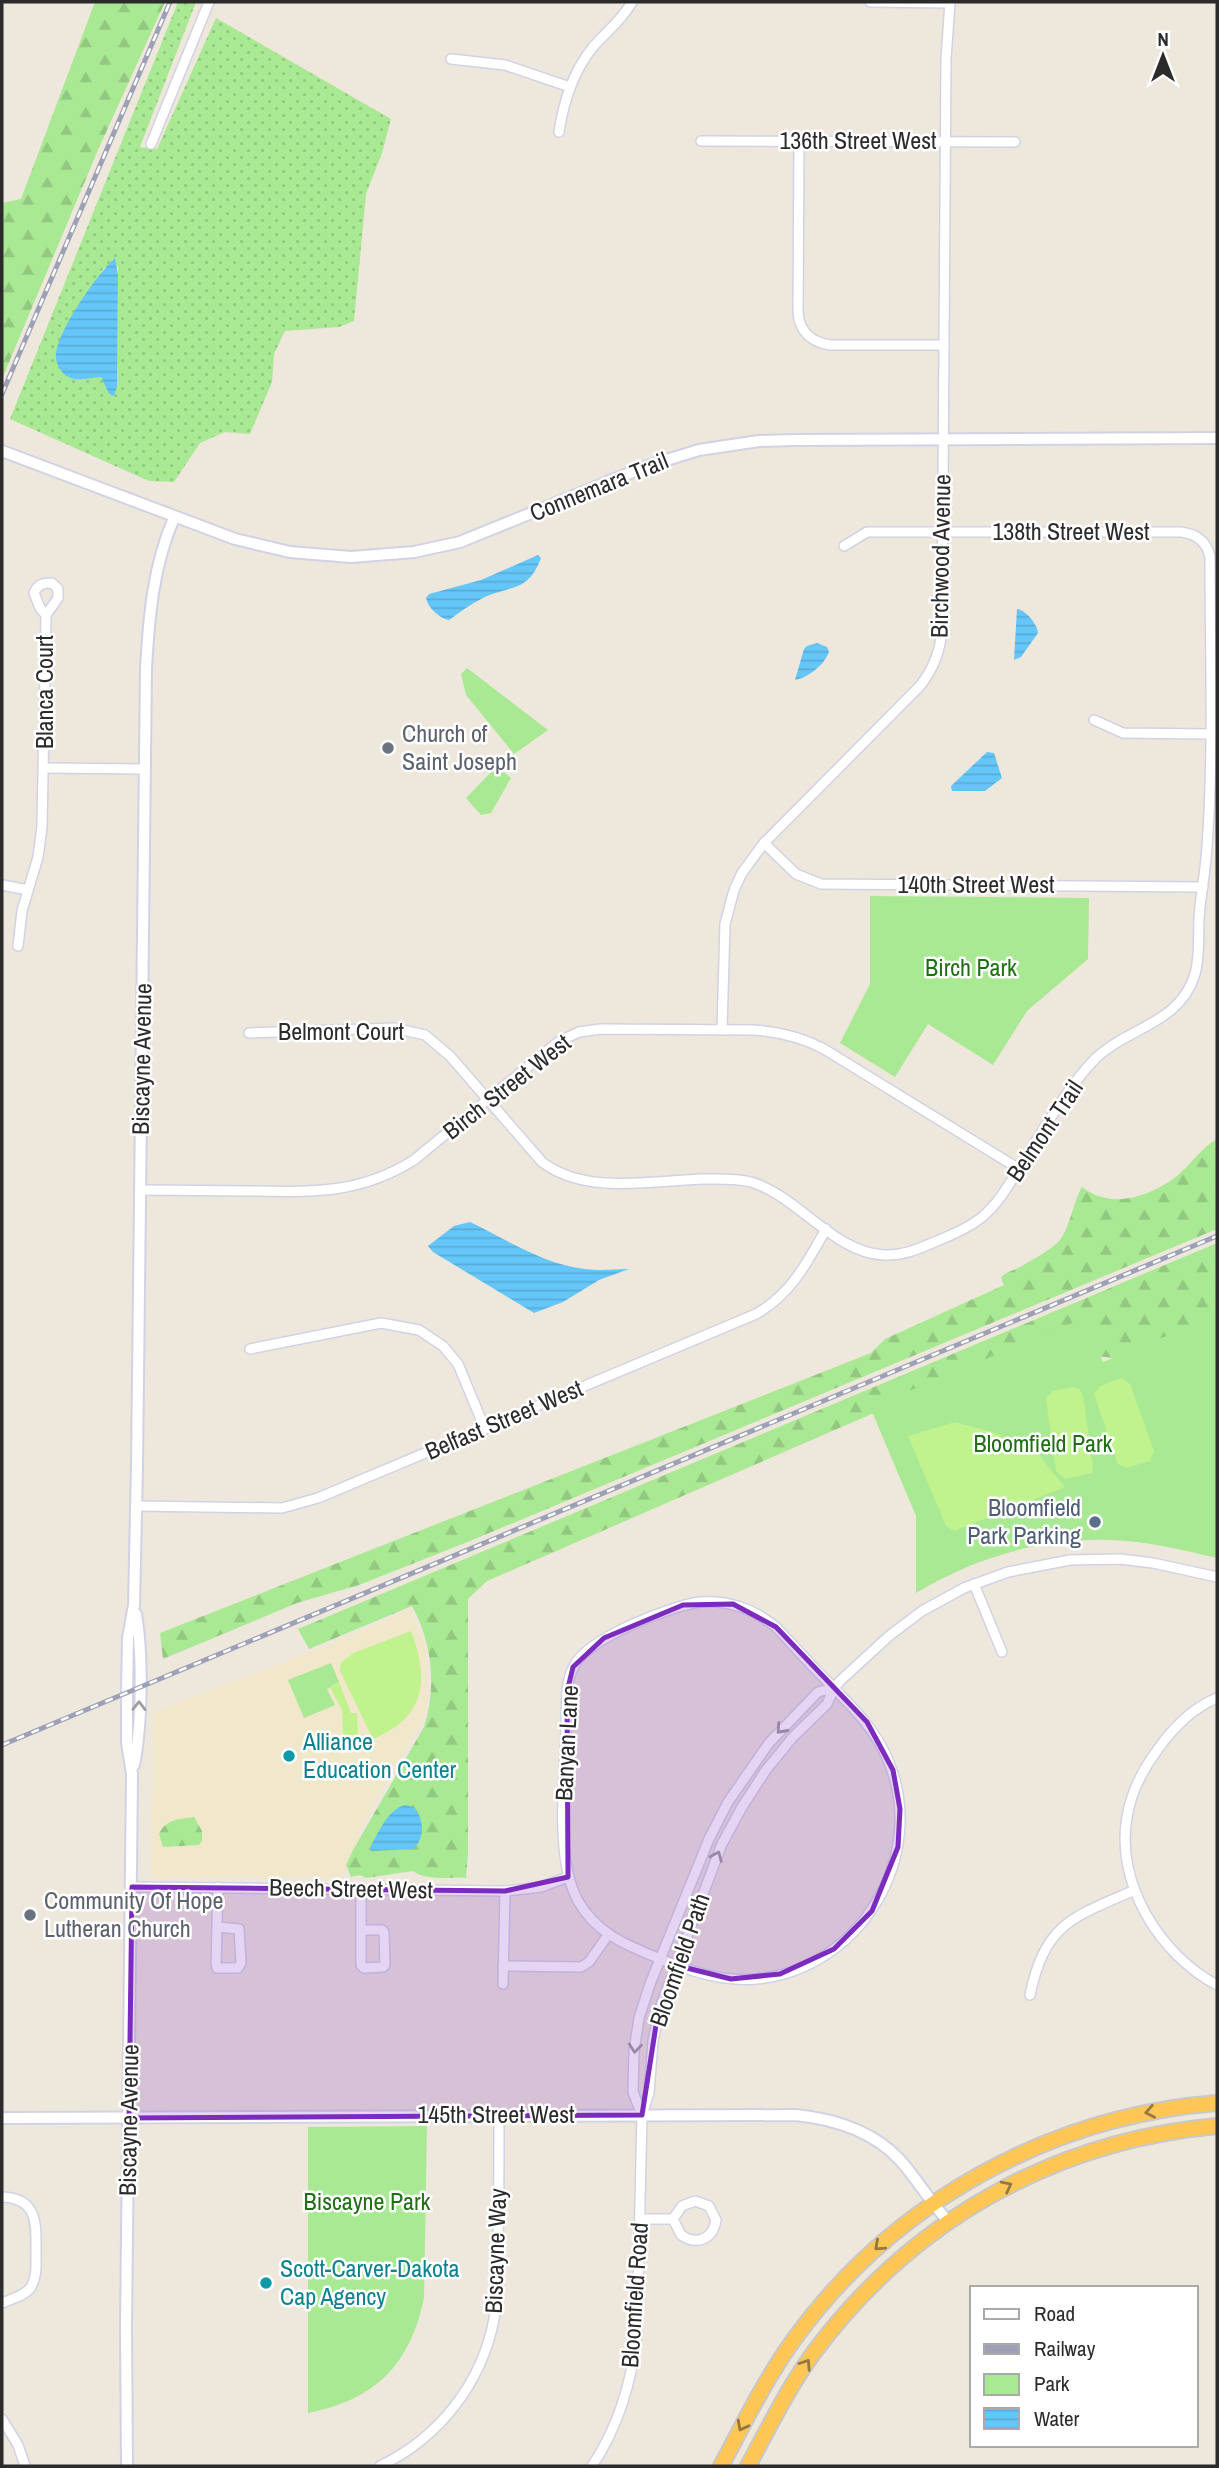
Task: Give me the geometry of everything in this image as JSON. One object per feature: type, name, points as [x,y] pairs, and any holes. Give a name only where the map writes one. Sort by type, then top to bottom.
[{"type":"highway","points":[[720,2466],[772,2372],[809,2320],[871,2253],[932,2204],[985,2171],[1029,2149],[1070,2133],[1147,2112],[1217,2103]]},
{"type":"highway","points":[[748,2466],[801,2372],[839,2321],[884,2273],[948,2221],[1020,2179],[1098,2149],[1151,2135],[1217,2126]]},
{"type":"street","points":[[151,144],[209,2]]},
{"type":"street","points":[[559,132],[569,87],[588,54],[617,25],[632,2]]},
{"type":"street","points":[[870,2],[950,2]]},
{"type":"street","name":"Birchwood Avenue","points":[[722,1030],[723,941],[729,907],[743,873],[764,844],[919,687],[933,668],[942,634],[946,59],[950,2]]},
{"type":"street","points":[[451,60],[505,65],[569,87]]},
{"type":"street","points":[[799,140],[798,312],[803,332],[814,341],[830,345],[944,345]]},
{"type":"street","name":"136th Street West","points":[[701,141],[1015,142]]},
{"type":"street","name":"Connemara Trail","points":[[2,451],[235,539],[279,550],[335,556],[381,556],[460,542],[647,466],[699,450],[759,441],[1217,438]]},
{"type":"street","name":"Biscayne Avenue","points":[[127,2466],[132,1774],[127,1743],[127,1692],[128,1638],[134,1605],[136,1506],[148,623],[158,563],[174,518]]},
{"type":"street","name":"138th Street West","points":[[844,546],[867,533],[1181,532],[1198,537]]},
{"type":"street","name":"Belmont Trail","points":[[487,1101],[542,1162],[570,1178],[592,1183],[725,1179],[751,1182],[772,1191],[825,1230],[865,1252],[886,1255],[909,1252],[955,1234],[982,1217],[1002,1196],[1090,1065],[1115,1043],[1170,1013],[1183,998],[1196,970],[1208,835],[1210,558],[1207,546],[1198,537]]},
{"type":"street","name":"Blanca Court","points":[[18,946],[28,890],[41,841],[45,768],[46,615]]},
{"type":"street","points":[[1094,720],[1123,733],[1209,734]]},
{"type":"street","points":[[45,768],[145,769]]},
{"type":"street","name":"140th Street West","points":[[764,844],[796,874],[821,884],[1203,887]]},
{"type":"street","points":[[2,884],[28,890]]},
{"type":"street","name":"Belmont Court","points":[[249,1033],[405,1029],[425,1035],[441,1047],[487,1101]]},
{"type":"street","name":"Birch Street West","points":[[140,1190],[321,1192],[360,1185],[390,1174],[414,1160],[568,1035],[601,1029],[770,1031],[811,1042],[1019,1169]]},
{"type":"street","name":"Belfast Street West","points":[[136,1506],[269,1509],[295,1506],[485,1429],[766,1308],[797,1280],[825,1230]]},
{"type":"street","points":[[250,1349],[381,1323],[419,1330],[443,1346],[458,1364],[485,1429]]},
{"type":"street","name":"Bloomfield Path","points":[[642,2115],[649,2094],[657,2019],[722,1844],[766,1770],[787,1744],[827,1704],[834,1688],[889,1636],[912,1618],[947,1597],[974,1584],[1022,1568],[1090,1559],[1134,1560],[1217,1577]]},
{"type":"street","points":[[974,1584],[1002,1652]]},
{"type":"street","name":"Banyan Lane","points":[[726,1602],[750,1609],[776,1627],[834,1688],[875,1733],[896,1781],[900,1809],[898,1847],[891,1874],[880,1899],[864,1922],[845,1941],[795,1970],[769,1977],[744,1979],[707,1976],[660,1959],[608,1934],[582,1908],[568,1877],[564,1839],[568,1684],[578,1660],[596,1642],[683,1605],[726,1602]]},
{"type":"street","name":"Bloomfield Path","points":[[642,2115],[633,2092],[634,2050],[643,2007],[709,1839],[738,1786],[769,1744],[818,1692],[834,1688]]},
{"type":"street","points":[[1217,1698],[1192,1712],[1178,1724],[1155,1752],[1129,1805],[1125,1835],[1128,1866],[1135,1889],[1159,1936],[1197,1973],[1217,1985]]},
{"type":"street","name":"Beech Street West","points":[[132,1887],[505,1891],[541,1887],[568,1877]]},
{"type":"street","points":[[217,1927],[239,1928],[241,1965],[238,1968],[217,1968],[217,1927],[218,1887]]},
{"type":"street","points":[[361,1889],[361,1930],[361,1967],[383,1968],[384,1932],[361,1930]]},
{"type":"street","points":[[1030,1995],[1042,1953],[1062,1926],[1076,1916],[1135,1889]]},
{"type":"street","points":[[503,1984],[505,1891]]},
{"type":"street","points":[[503,1966],[581,1967],[589,1962],[608,1934]]},
{"type":"street","name":"Biscayne Way","points":[[380,2466],[416,2444],[438,2426],[474,2376],[487,2346],[495,2318],[498,2286],[499,2115]]},
{"type":"street","name":"Bloomfield Road","points":[[592,2466],[618,2417],[635,2357],[638,2333],[642,2115]]},
{"type":"street","name":"145th Street West","points":[[2,2118],[796,2115],[822,2118],[854,2128],[883,2145],[900,2160],[948,2221]]},
{"type":"street","points":[[2,2197],[13,2198],[26,2204],[36,2224],[36,2272],[31,2286],[22,2295],[2,2303]]},
{"type":"street","points":[[695,2201],[709,2206],[716,2220],[713,2233],[696,2241],[681,2235],[673,2219],[682,2206],[695,2201]]},
{"type":"street","points":[[640,2219],[673,2219]]},
{"type":"street","points":[[2,2419],[6,2433],[18,2445],[25,2466]]},
{"type":"highlighted area","points":[[733,1604],[776,1627],[867,1722],[893,1770],[900,1809],[898,1847],[872,1911],[834,1949],[780,1974],[731,1979],[675,1965],[657,2019],[642,2115],[129,2118],[132,1887],[505,1891],[568,1877],[567,1692],[573,1667],[604,1638],[683,1605]]},
{"type":"shaded area","points":[[411,1609],[426,1646],[428,1697],[424,1718],[362,1826],[342,1877],[151,1877],[154,1712],[323,1647]]},
{"type":"green space","points":[[95,2],[165,2],[98,150],[2,379],[2,203],[21,199]]},
{"type":"green space","points":[[178,2],[196,2],[140,147],[157,149],[216,18],[391,119],[382,153],[366,194],[354,321],[339,327],[285,331],[274,354],[272,382],[250,434],[225,432],[200,443],[174,482],[149,481],[10,419]],"holes":[[[118,266],[117,387],[114,396],[109,394],[101,377],[96,377],[60,340],[104,268]]]},
{"type":"green space","points":[[467,668],[548,730],[514,754],[466,695],[461,674]]},
{"type":"green space","points":[[497,766],[511,778],[491,813],[481,815],[466,798]]},
{"type":"green space","name":"Birch Park","points":[[870,896],[1089,898],[1088,959],[1027,1011],[993,1065],[928,1024],[895,1077],[840,1043],[870,984]]},
{"type":"green space","points":[[1217,1139],[1217,1229],[470,1541],[359,1585],[297,1603],[163,1659],[160,1633],[871,1353],[885,1339],[1004,1285],[1001,1278],[1005,1274],[1044,1253],[1061,1238],[1082,1187],[1104,1198],[1140,1196],[1173,1179]]},
{"type":"green space","points":[[1217,1243],[1217,1328],[1154,1341],[1114,1358],[1085,1355],[897,1403],[487,1581],[468,1599],[466,1878],[431,1877],[413,1871],[366,1878],[360,1875],[351,1877],[346,1865],[353,1850],[424,1727],[431,1681],[428,1650],[412,1606],[309,1649],[298,1629]]},
{"type":"green space","name":"Bloomfield Park","points":[[1217,1315],[1217,1558],[1127,1541],[1044,1544],[991,1558],[916,1593],[916,1516],[870,1407],[1084,1318],[1103,1362]]},
{"type":"green space","points":[[1122,1378],[1130,1384],[1154,1451],[1150,1461],[1126,1468],[1118,1464],[1094,1394],[1100,1386]]},
{"type":"green space","points":[[1074,1387],[1083,1395],[1093,1467],[1092,1473],[1065,1479],[1056,1471],[1046,1398],[1052,1391]]},
{"type":"green space","points":[[955,1422],[995,1433],[1039,1455],[1065,1487],[954,1531],[946,1526],[908,1436]]},
{"type":"green space","points":[[411,1631],[420,1666],[419,1695],[404,1720],[373,1739],[340,1671],[341,1662],[356,1652]]},
{"type":"green space","points":[[331,1663],[339,1682],[327,1689],[335,1705],[304,1718],[288,1680]]},
{"type":"green space","points":[[339,1682],[351,1713],[357,1713],[358,1735],[343,1735],[342,1710],[330,1687]]},
{"type":"green space","points":[[194,1817],[202,1831],[199,1845],[163,1847],[159,1834],[165,1825]]},
{"type":"green space","name":"Biscayne Park","points":[[427,2126],[424,2298],[418,2322],[399,2360],[386,2376],[352,2399],[308,2413],[308,2127]]},
{"type":"water","points":[[115,258],[118,275],[117,387],[114,396],[109,394],[101,377],[68,377],[59,367],[56,357],[58,344],[71,317],[89,289]]},
{"type":"water","points":[[538,555],[541,558],[536,569],[524,583],[483,598],[449,620],[434,612],[427,602],[429,594],[481,580]]},
{"type":"water","points":[[1017,609],[1030,618],[1038,633],[1021,657],[1014,660]]},
{"type":"water","points":[[817,643],[827,647],[827,657],[815,670],[795,680],[804,649]]},
{"type":"water","points":[[987,752],[994,753],[1002,778],[985,791],[952,791],[951,786]]},
{"type":"water","points":[[470,1222],[526,1250],[570,1267],[591,1270],[629,1269],[599,1280],[563,1302],[534,1313],[433,1252],[428,1246],[454,1226]]},
{"type":"water","points":[[405,1805],[417,1811],[421,1822],[422,1834],[417,1844],[413,1849],[371,1851],[370,1848],[384,1822],[393,1811]]},
{"type":"railway","points":[[2,394],[170,2]]},
{"type":"railway","points":[[2,1745],[1217,1236]]},
{"type":"place","name":"Church of Saint Joseph","points":[[388,748]]},
{"type":"place","name":"Bloomfield Park Parking","points":[[1095,1522]]},
{"type":"place","name":"Alliance Education Center","points":[[289,1756]]},
{"type":"place","name":"Community Of Hope Lutheran Church","points":[[30,1915]]},
{"type":"place","name":"Scott-Carver-Dakota Cap Agency","points":[[266,2283]]}]
